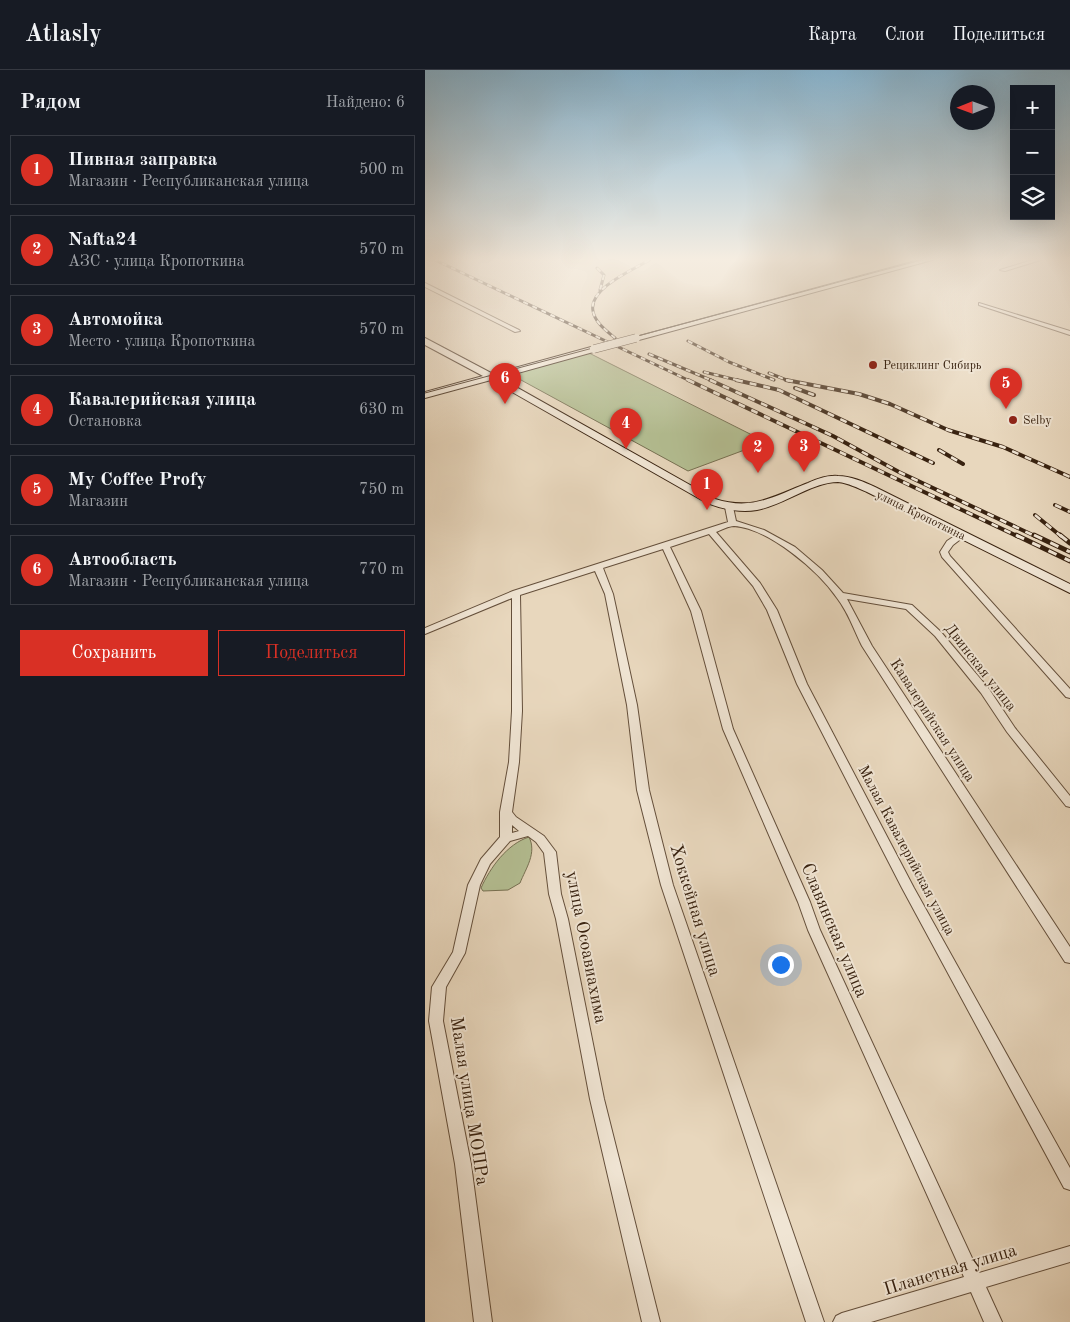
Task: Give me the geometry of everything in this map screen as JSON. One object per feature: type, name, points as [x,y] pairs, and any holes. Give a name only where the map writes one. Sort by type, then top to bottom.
[{"type":"main road","points":[[425,395],[489,375],[700,317]]},
{"type":"main road","points":[[632,336],[704,317]]},
{"type":"main road","points":[[425,341],[489,375],[704,498],[729,507]]},
{"type":"main road","points":[[425,389],[489,375]]},
{"type":"main road","name":"улица Кропоткина","points":[[729,507],[741,508],[766,504],[815,483],[825,480],[842,480],[864,488],[1070,589]]},
{"type":"street","points":[[490,317],[517,331]]},
{"type":"street","points":[[1024,317],[1070,332]]},
{"type":"street","points":[[425,631],[517,593],[665,545],[712,533],[733,523],[729,507]]},
{"type":"street","name":"Кавалерийская улица","points":[[733,523],[748,527],[795,551],[811,564],[840,595],[867,646],[1070,958]]},
{"type":"street","name":"Малая Кавалерийская улица","points":[[712,533],[757,585],[772,610],[802,684],[820,719],[908,888],[1070,1183]]},
{"type":"street","points":[[962,535],[950,543],[944,552],[946,557],[1070,695]]},
{"type":"street","name":"Славянская улица","points":[[665,545],[696,611],[728,729],[805,902],[814,930],[993,1322]]},
{"type":"street","name":"Хоккейная улица","points":[[598,567],[609,594],[632,705],[643,790],[667,885],[815,1322]]},
{"type":"street","points":[[517,593],[517,711],[514,762],[506,812],[506,838],[529,832]]},
{"type":"street","name":"Двинская улица","points":[[840,595],[909,607],[914,611],[938,634],[985,691],[1011,730],[1070,803]]},
{"type":"street","name":"улица Осоавиахима","points":[[506,812],[512,820],[539,839],[550,852],[555,894],[562,919],[597,1099],[651,1322]]},
{"type":"street","name":"Малая улица МОПРа","points":[[483,1322],[463,1164],[436,1021],[439,987],[459,952],[474,885],[485,862],[506,838]]},
{"type":"street","name":"Планетная улица","points":[[842,1322],[1070,1254]]},
{"type":"green space","points":[[589,353],[766,442],[688,471],[510,374]]},
{"type":"green space","points":[[529,837],[532,849],[531,855],[520,883],[508,890],[483,891],[481,888],[494,865],[513,845]]},
{"type":"tram line","points":[[425,393],[707,317]]},
{"type":"railway","points":[[556,317],[690,381]]},
{"type":"railway","points":[[595,317],[615,338]]},
{"type":"railway","points":[[688,341],[729,362],[774,380]]},
{"type":"railway","points":[[649,354],[713,381]]},
{"type":"railway","points":[[704,372],[741,381]]},
{"type":"railway","points":[[769,373],[787,380]]},
{"type":"railway","points":[[688,380],[1019,537]]},
{"type":"railway","points":[[710,380],[833,436],[899,472],[1037,537]]},
{"type":"railway","points":[[736,380],[779,390],[933,463]]},
{"type":"railway","points":[[787,380],[859,394],[890,404],[948,430],[1003,447],[1070,477]]},
{"type":"railway","points":[[795,388],[814,395]]},
{"type":"railway","points":[[939,450],[963,464]]},
{"type":"railway","points":[[1055,505],[1070,512]]},
{"type":"railway","points":[[1035,515],[1062,537]]},
{"type":"railway","points":[[1016,535],[1070,561]]},
{"type":"railway","points":[[1034,535],[1070,552]]},
{"type":"railway","points":[[1060,535],[1070,543]]},
{"type":"place","name":"Рециклинг Сибирь","points":[[873,365]]},
{"type":"place","name":"Автообласть","points":[[505,404]]},
{"type":"place","name":"My Coffee Profy","points":[[1006,409]]},
{"type":"place","name":"Selby","points":[[1013,420]]},
{"type":"place","name":"Кавалерийская улица","points":[[626,449]]},
{"type":"place","name":"Автомойка","points":[[804,472]]},
{"type":"place","name":"Nafta24","points":[[758,473]]},
{"type":"place","name":"Пивная заправка","points":[[707,510]]}]
